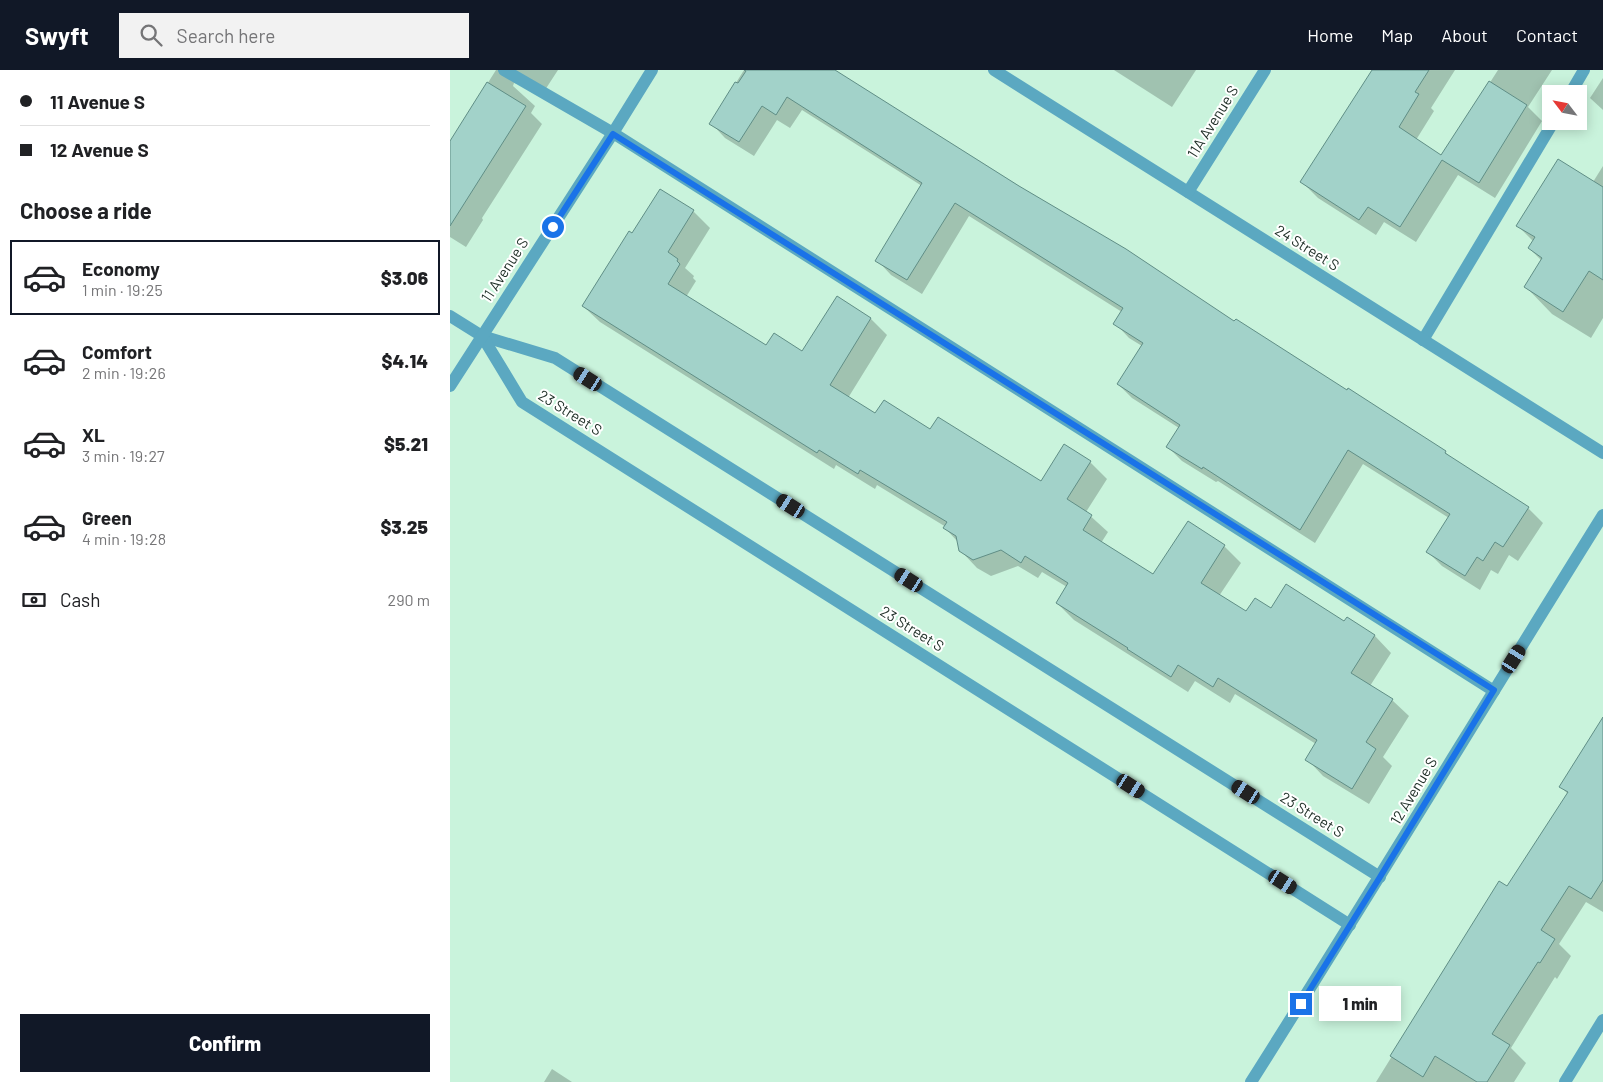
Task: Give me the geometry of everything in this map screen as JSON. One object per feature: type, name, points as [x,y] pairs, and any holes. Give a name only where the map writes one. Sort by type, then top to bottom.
[{"type":"street","points":[[504,70],[613,134],[1494,690]]},
{"type":"street","name":"11 Avenue S","points":[[450,386],[613,134],[652,70]]},
{"type":"street","name":"24 Street S","points":[[994,70],[1603,453]]},
{"type":"street","name":"11A Avenue S","points":[[1188,192],[1265,70]]},
{"type":"street","points":[[1575,85],[1584,70]]},
{"type":"street","points":[[1423,340],[1549,130]]},
{"type":"street","name":"23 Street S","points":[[450,316],[482,336],[555,358],[1380,877]]},
{"type":"street","name":"23 Street S","points":[[482,336],[522,402],[1350,925]]},
{"type":"street","name":"12 Avenue S","points":[[1251,1082],[1603,515]]},
{"type":"street","points":[[1565,1082],[1603,1020]]},
{"type":"building","points":[[744,70],[835,70],[1019,186],[1126,249],[1234,321],[1236,319],[1347,390],[1348,388],[1529,507],[1503,547],[1495,542],[1483,561],[1477,557],[1465,576],[1426,552],[1450,514],[1348,450],[1300,530],[1203,467],[1202,469],[1166,447],[1180,425],[1117,384],[1143,343],[1113,324],[1123,308],[955,203],[907,280],[875,261],[922,183],[787,97],[776,115],[762,106],[739,142],[709,124],[735,82],[738,83],[746,71]]},
{"type":"building","points":[[1372,70],[1429,70],[1415,92],[1419,94],[1399,127],[1441,155],[1489,81],[1527,105],[1479,183],[1442,160],[1400,227],[1368,207],[1359,220],[1300,182]]},
{"type":"building","points":[[487,82],[526,106],[450,226],[450,141]]},
{"type":"building","points":[[1558,159],[1603,187],[1603,280],[1589,271],[1563,312],[1524,287],[1542,258],[1528,248],[1535,237],[1516,226]]},
{"type":"building","points":[[660,189],[694,210],[668,252],[678,259],[677,261],[680,264],[668,284],[766,345],[774,333],[802,351],[837,296],[871,318],[830,385],[875,413],[884,400],[930,429],[938,417],[1041,481],[1064,444],[1091,461],[1067,499],[1092,515],[1083,530],[1153,574],[1188,521],[1225,545],[1201,583],[1246,611],[1255,598],[1271,608],[1286,584],[1344,621],[1347,617],[1375,635],[1351,673],[1393,699],[1366,742],[1376,749],[1352,789],[1305,760],[1317,740],[1218,678],[1213,687],[1178,665],[1171,677],[1056,603],[1068,583],[1025,556],[1021,563],[1001,550],[973,560],[959,551],[956,536],[943,528],[947,522],[860,470],[858,474],[819,450],[817,453],[582,306],[629,231],[632,233]]},
{"type":"building","points":[[1603,717],[1603,880],[1591,899],[1569,886],[1541,930],[1555,939],[1492,1034],[1510,1045],[1487,1082],[1477,1082],[1435,1056],[1423,1077],[1390,1056],[1499,881],[1507,886],[1568,792],[1559,787]]},
{"type":"route","points":[[553,227],[613,134],[1494,690],[1301,1004]]}]
